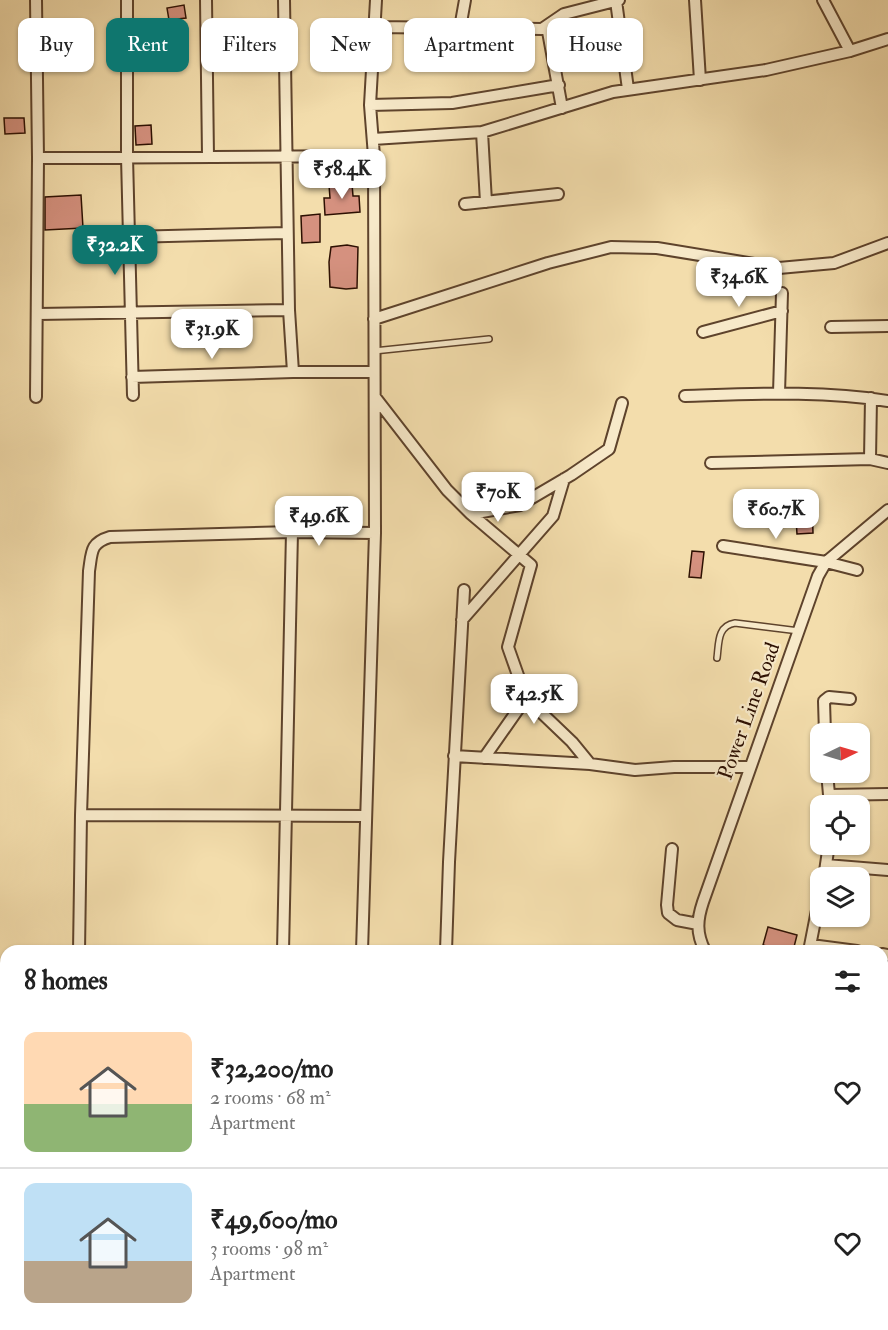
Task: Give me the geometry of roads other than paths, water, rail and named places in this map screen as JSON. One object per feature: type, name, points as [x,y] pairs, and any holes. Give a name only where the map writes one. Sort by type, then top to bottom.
[{"type":"street","points":[[36,0],[38,158],[36,397]]},
{"type":"street","points":[[127,0],[127,157],[132,395]]},
{"type":"street","points":[[206,0],[208,156]]},
{"type":"street","points":[[284,0],[287,233],[293,372]]},
{"type":"street","points":[[375,18],[376,0]]},
{"type":"street","points":[[462,18],[465,0]]},
{"type":"street","points":[[558,18],[571,12],[618,0],[628,89]]},
{"type":"street","points":[[695,0],[700,80]]},
{"type":"street","points":[[823,0],[850,51]]},
{"type":"street","points":[[535,29],[547,26]]},
{"type":"street","points":[[372,139],[482,132],[628,89],[766,70],[850,51],[888,39]]},
{"type":"street","points":[[362,945],[375,534],[374,156],[370,105],[372,72]]},
{"type":"street","points":[[556,72],[562,108]]},
{"type":"street","points":[[370,105],[452,104],[559,85]]},
{"type":"street","points":[[482,132],[486,202]]},
{"type":"street","points":[[38,158],[374,156]]},
{"type":"street","points":[[465,204],[558,194]]},
{"type":"street","points":[[129,237],[287,233]]},
{"type":"street","points":[[374,319],[548,263],[611,247],[657,248],[779,268],[834,263],[888,243]]},
{"type":"street","points":[[778,393],[782,293]]},
{"type":"street","points":[[38,314],[289,310]]},
{"type":"street","points":[[703,332],[782,311]]},
{"type":"street","points":[[831,327],[888,326]]},
{"type":"street","points":[[132,377],[374,372]]},
{"type":"street","points":[[686,396],[778,393],[888,400]]},
{"type":"street","points":[[374,396],[447,490],[471,514],[531,565],[508,647],[526,698],[572,742],[590,764]]},
{"type":"street","points":[[870,459],[872,398]]},
{"type":"street","points":[[471,514],[520,505],[609,449],[622,404]]},
{"type":"street","points":[[711,463],[870,459],[888,463]]},
{"type":"street","points":[[462,620],[553,516],[564,479]]},
{"type":"street","name":"Power Line Road","points":[[702,945],[698,935],[698,924],[703,902],[818,576],[826,562],[888,510]]},
{"type":"street","points":[[79,945],[89,571],[95,545],[99,540],[110,537],[292,532],[375,534]]},
{"type":"street","points":[[283,945],[292,532]]},
{"type":"street","points":[[723,546],[826,562],[857,570]]},
{"type":"street","points":[[446,945],[464,590]]},
{"type":"street","points":[[825,723],[824,701],[829,697],[850,699]]},
{"type":"street","points":[[484,758],[526,698]]},
{"type":"street","points":[[454,756],[590,764],[635,770],[674,767],[750,767]]},
{"type":"street","points":[[870,796],[888,794]]},
{"type":"street","points":[[81,815],[366,816]]},
{"type":"street","points":[[672,849],[668,913],[677,920],[698,924]]},
{"type":"street","points":[[828,855],[826,866],[888,870]]},
{"type":"street","points":[[811,945],[814,927]]},
{"type":"lane","points":[[374,351],[489,339]]},
{"type":"lane","points":[[717,658],[720,635],[728,624],[798,631]]}]
